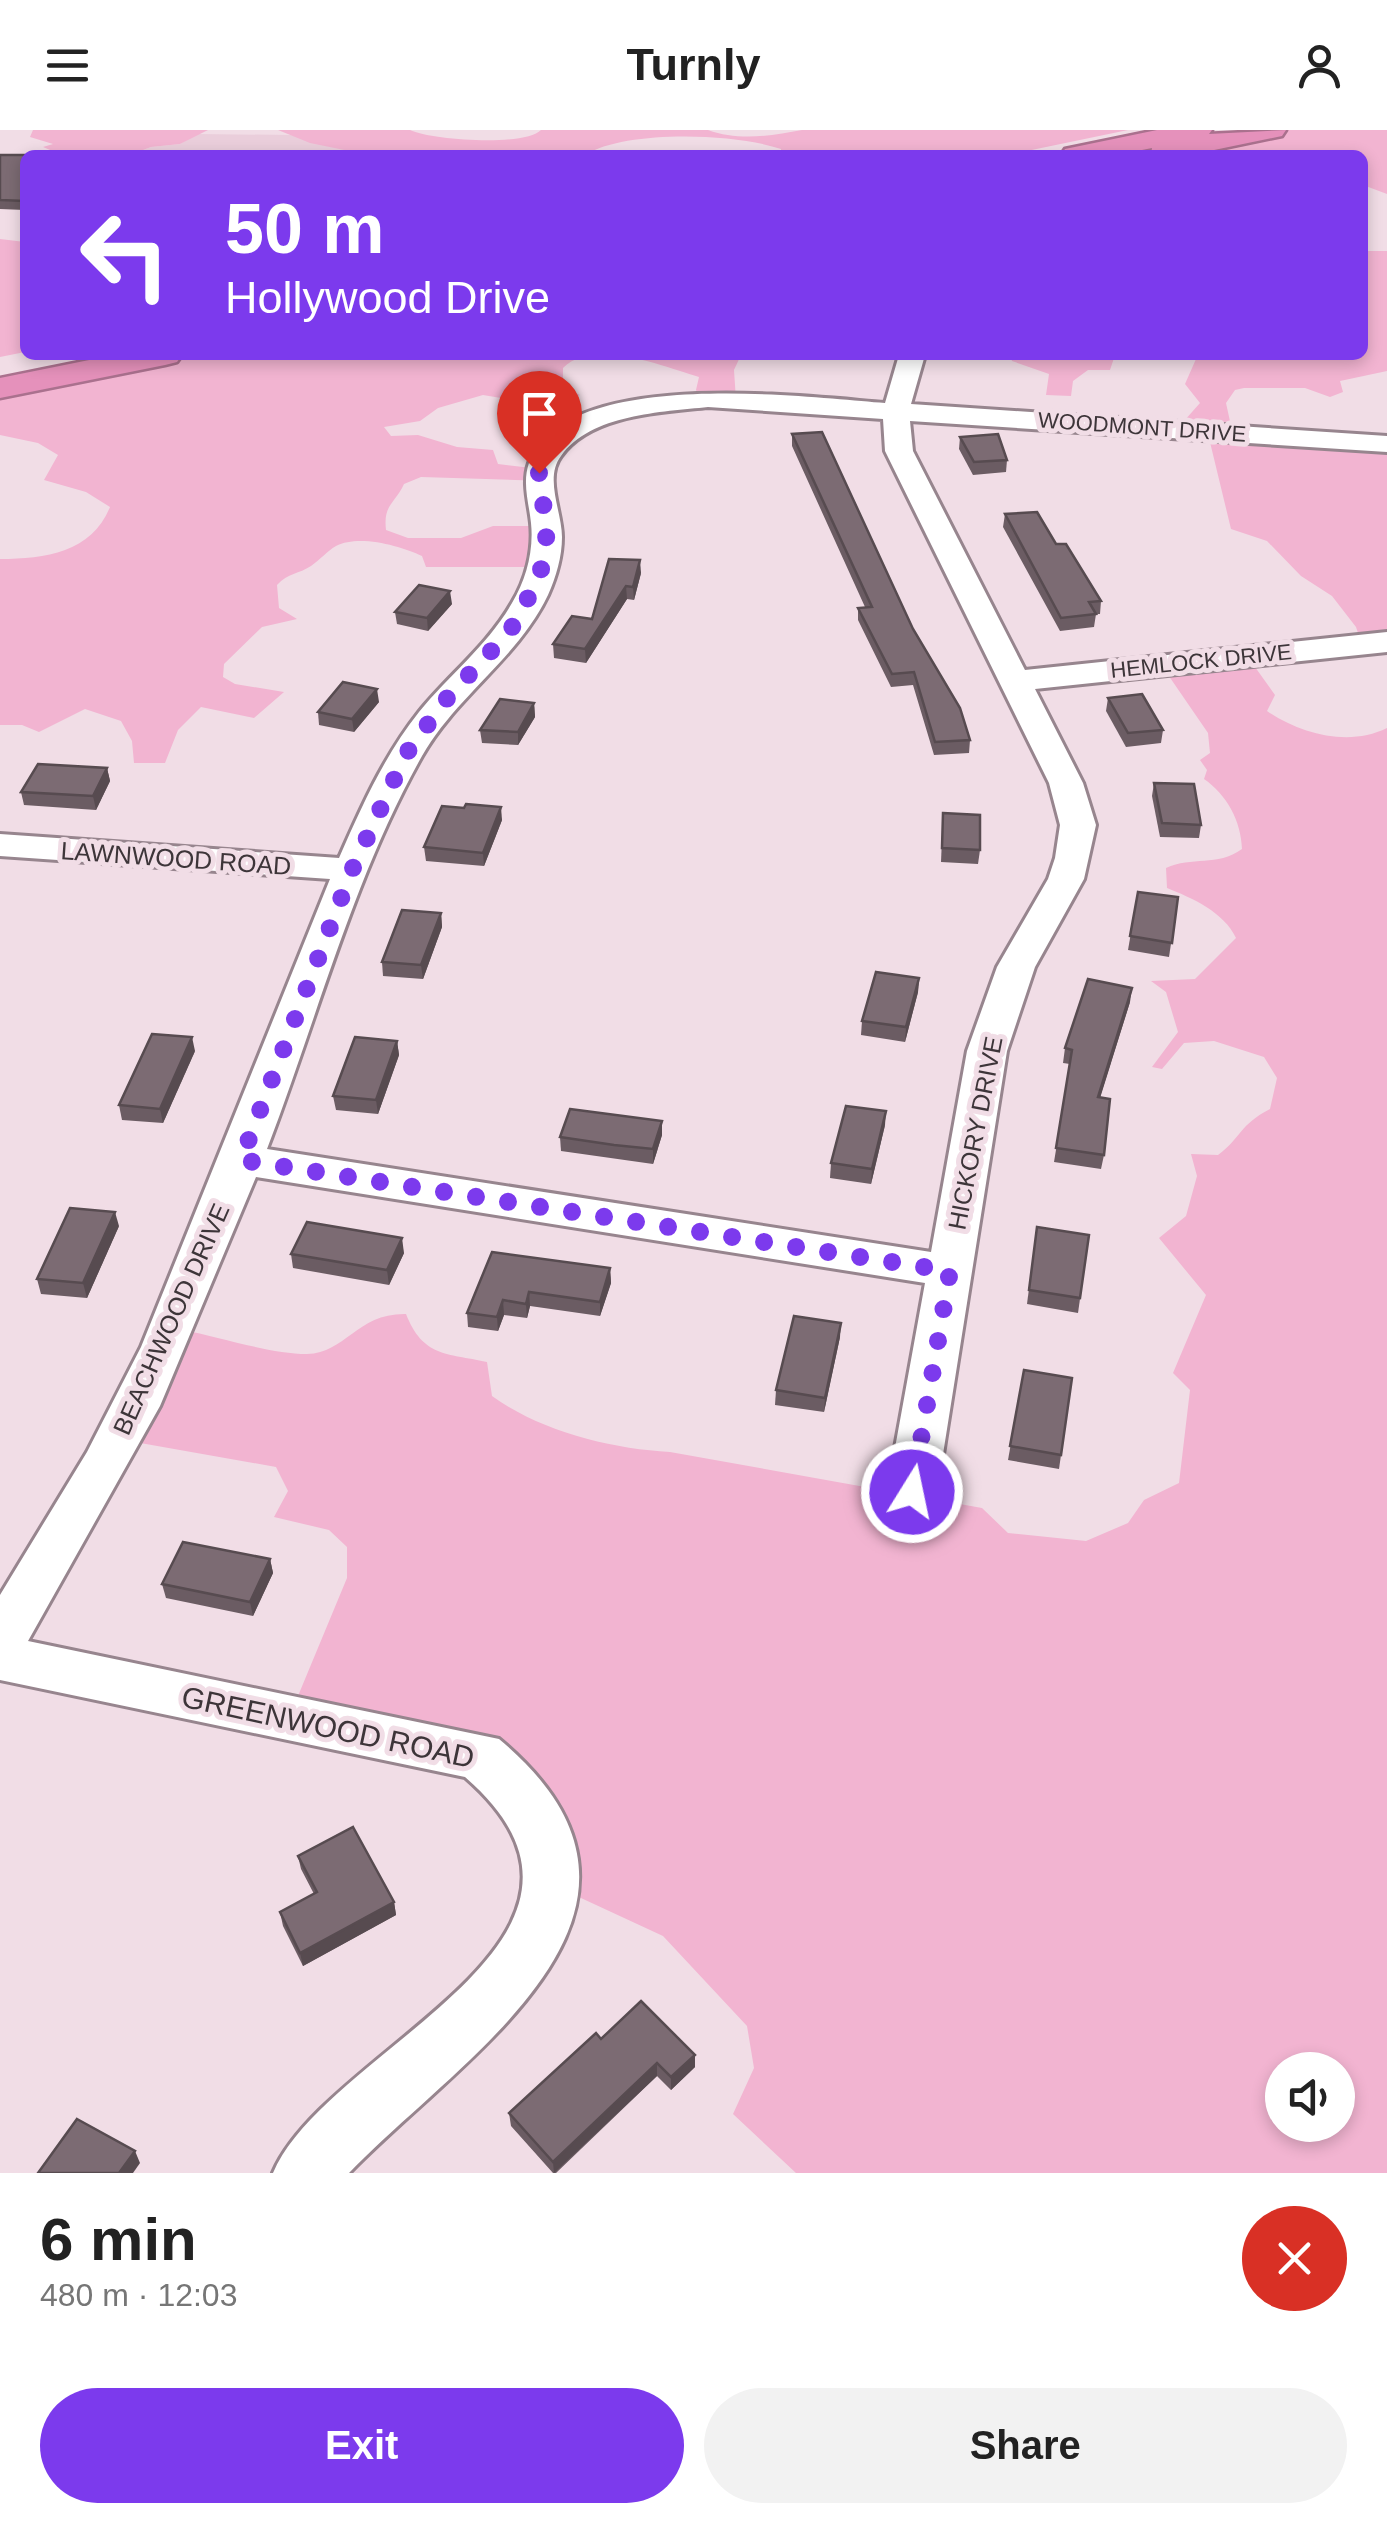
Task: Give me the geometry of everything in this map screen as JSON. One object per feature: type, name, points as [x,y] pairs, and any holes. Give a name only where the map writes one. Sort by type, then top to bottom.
[{"type":"highway","points":[[1099,150],[1198,130]]},
{"type":"highway","points":[[1174,150],[1272,130]]},
{"type":"highway","points":[[0,372],[59,360]]},
{"type":"highway","points":[[0,388],[140,360]]},
{"type":"street","points":[[896,410],[911,360]]},
{"type":"street","name":"BEACHWOOD DRIVE","points":[[0,1641],[100,1476],[139,1401],[241,1160],[352,870],[393,780],[424,726],[510,631],[528,604],[546,553],[539,473],[552,448],[582,428],[614,414],[665,403],[768,400],[896,410]]},
{"type":"street","name":"WOODMONT DRIVE","points":[[896,410],[1387,444]]},
{"type":"street","name":"HICKORY DRIVE","points":[[896,410],[899,451],[1066,783],[1078,825],[1066,878],[1016,967],[987,1052],[912,1492]]},
{"type":"street","name":"HEMLOCK DRIVE","points":[[1015,681],[1387,642]]},
{"type":"street","name":"LAWNWOOD ROAD","points":[[0,845],[352,870]]},
{"type":"street","points":[[241,1160],[950,1271]]},
{"type":"street","name":"GREENWOOD ROAD","points":[[0,1658],[480,1756],[513,1780],[538,1821],[552,1862],[550,1898],[508,1982],[470,2022],[400,2079],[305,2173]]},
{"type":"shaded area","points":[[33,130],[208,130],[180,144],[143,150],[50,150],[43,147],[53,144],[30,137]]},
{"type":"shaded area","points":[[278,130],[410,130],[437,137],[498,140],[517,139],[541,130],[708,130],[767,136],[802,130],[1128,130],[1031,150],[781,150],[709,137],[652,138],[596,150],[344,150],[310,143]]},
{"type":"shaded area","points":[[1272,130],[1387,130],[1387,194],[1368,187],[1368,150],[1174,150]]},
{"type":"shaded area","points":[[197,134],[291,135],[350,150],[143,150],[180,144]]},
{"type":"shaded area","points":[[0,239],[20,241],[20,353],[0,357]]},
{"type":"shaded area","points":[[1368,251],[1387,251],[1387,371],[1340,381],[1343,392],[1330,397],[1305,388],[1244,388],[1235,390],[1226,403],[1233,435],[1387,446],[1387,653],[1361,642],[1356,627],[1332,596],[1301,576],[1267,541],[1231,529],[1209,438],[1176,430],[1200,403],[1185,384],[1196,360],[1368,360]]},
{"type":"shaded area","points":[[137,360],[575,360],[563,368],[563,387],[580,395],[556,407],[483,395],[438,408],[420,421],[384,427],[391,436],[418,435],[457,447],[493,450],[498,464],[549,470],[546,481],[421,477],[404,484],[388,509],[386,530],[408,538],[461,538],[493,526],[547,526],[548,567],[426,567],[422,556],[392,545],[356,541],[336,546],[277,585],[279,608],[297,619],[262,627],[224,664],[223,677],[235,684],[284,692],[254,718],[201,707],[178,730],[165,763],[134,763],[132,741],[121,721],[85,709],[39,732],[22,725],[0,725],[0,559],[66,550],[92,534],[110,507],[86,492],[44,480],[58,455],[38,443],[0,435],[0,388]]},
{"type":"shaded area","points":[[641,360],[739,360],[734,370],[736,400],[702,402],[696,390],[699,377]]},
{"type":"shaded area","points":[[1113,360],[1110,370],[1088,370],[1073,381],[1071,396],[1046,395],[1049,374],[1012,361]]},
{"type":"shaded area","points":[[1250,660],[1275,695],[1267,711],[1280,719],[1310,731],[1341,737],[1357,737],[1387,728],[1387,2173],[796,2173],[733,2114],[754,2068],[747,2026],[663,1936],[568,1892],[523,1794],[293,1708],[347,1578],[347,1547],[329,1530],[274,1517],[288,1491],[276,1467],[129,1441],[183,1330],[307,1354],[332,1347],[375,1320],[406,1314],[428,1346],[487,1362],[492,1396],[532,1419],[577,1436],[982,1508],[1008,1533],[1086,1541],[1128,1523],[1144,1500],[1179,1483],[1190,1390],[1173,1373],[1206,1295],[1159,1238],[1186,1216],[1197,1176],[1191,1154],[1218,1155],[1226,1149],[1252,1120],[1270,1109],[1277,1078],[1264,1057],[1214,1041],[1184,1043],[1162,1069],[1152,1067],[1178,1032],[1166,992],[1151,981],[1195,979],[1236,938],[1215,913],[1167,888],[1166,868],[1223,858],[1242,849],[1231,810],[1204,779],[1207,770],[1200,760],[1210,753],[1208,733],[1162,666]]},
{"type":"building","points":[[0,155],[20,155],[20,201],[0,200]]},
{"type":"building","points":[[822,432],[913,629],[960,708],[970,740],[935,742],[914,672],[892,674],[858,608],[872,607],[792,434]]},
{"type":"building","points":[[998,434],[1007,460],[974,462],[960,437]]},
{"type":"building","points":[[1037,512],[1056,544],[1066,544],[1101,601],[1089,602],[1096,614],[1061,618],[1005,514]]},
{"type":"building","points":[[609,559],[640,560],[633,587],[626,586],[585,649],[553,644],[572,616],[592,619]]},
{"type":"building","points":[[419,585],[450,591],[427,618],[395,612]]},
{"type":"building","points":[[343,682],[377,689],[352,719],[318,712]]},
{"type":"building","points":[[1142,694],[1163,730],[1128,733],[1108,698]]},
{"type":"building","points":[[500,699],[534,703],[518,732],[480,730]]},
{"type":"building","points":[[38,764],[107,768],[93,796],[21,792]]},
{"type":"building","points":[[1154,783],[1194,784],[1201,825],[1162,823]]},
{"type":"building","points":[[466,804],[501,807],[483,853],[424,847],[442,806],[464,808]]},
{"type":"building","points":[[943,813],[980,815],[980,850],[942,848]]},
{"type":"building","points":[[1138,892],[1178,897],[1172,943],[1130,936]]},
{"type":"building","points":[[402,910],[441,913],[421,965],[382,962]]},
{"type":"building","points":[[876,972],[919,978],[906,1027],[862,1021]]},
{"type":"building","points":[[1088,979],[1132,988],[1098,1097],[1110,1099],[1104,1155],[1056,1148],[1072,1050],[1065,1048]]},
{"type":"building","points":[[152,1034],[192,1037],[160,1109],[119,1105]]},
{"type":"building","points":[[355,1037],[397,1041],[376,1100],[333,1096]]},
{"type":"building","points":[[846,1106],[886,1111],[872,1169],[831,1163]]},
{"type":"building","points":[[570,1109],[662,1121],[653,1149],[614,1145],[560,1137]]},
{"type":"building","points":[[70,1208],[115,1212],[83,1283],[37,1279]]},
{"type":"building","points":[[307,1222],[402,1238],[387,1270],[291,1254]]},
{"type":"building","points":[[1037,1227],[1089,1235],[1080,1298],[1029,1290]]},
{"type":"building","points":[[492,1252],[610,1268],[600,1302],[529,1292],[526,1304],[503,1300],[497,1317],[467,1313]]},
{"type":"building","points":[[794,1316],[841,1323],[825,1398],[776,1390]]},
{"type":"building","points":[[1024,1370],[1072,1378],[1061,1455],[1010,1446]]},
{"type":"building","points":[[183,1542],[270,1559],[250,1602],[162,1584]]},
{"type":"building","points":[[353,1827],[394,1902],[300,1953],[280,1912],[317,1892],[298,1856]]},
{"type":"building","points":[[641,2001],[695,2055],[671,2077],[657,2063],[553,2162],[509,2113],[596,2033],[601,2039]]},
{"type":"building","points":[[77,2119],[135,2151],[119,2173],[38,2173]]},
{"type":"route","points":[[539,473],[546,553],[528,604],[510,631],[424,726],[406,754],[352,870],[241,1160],[950,1271],[912,1492]]}]
